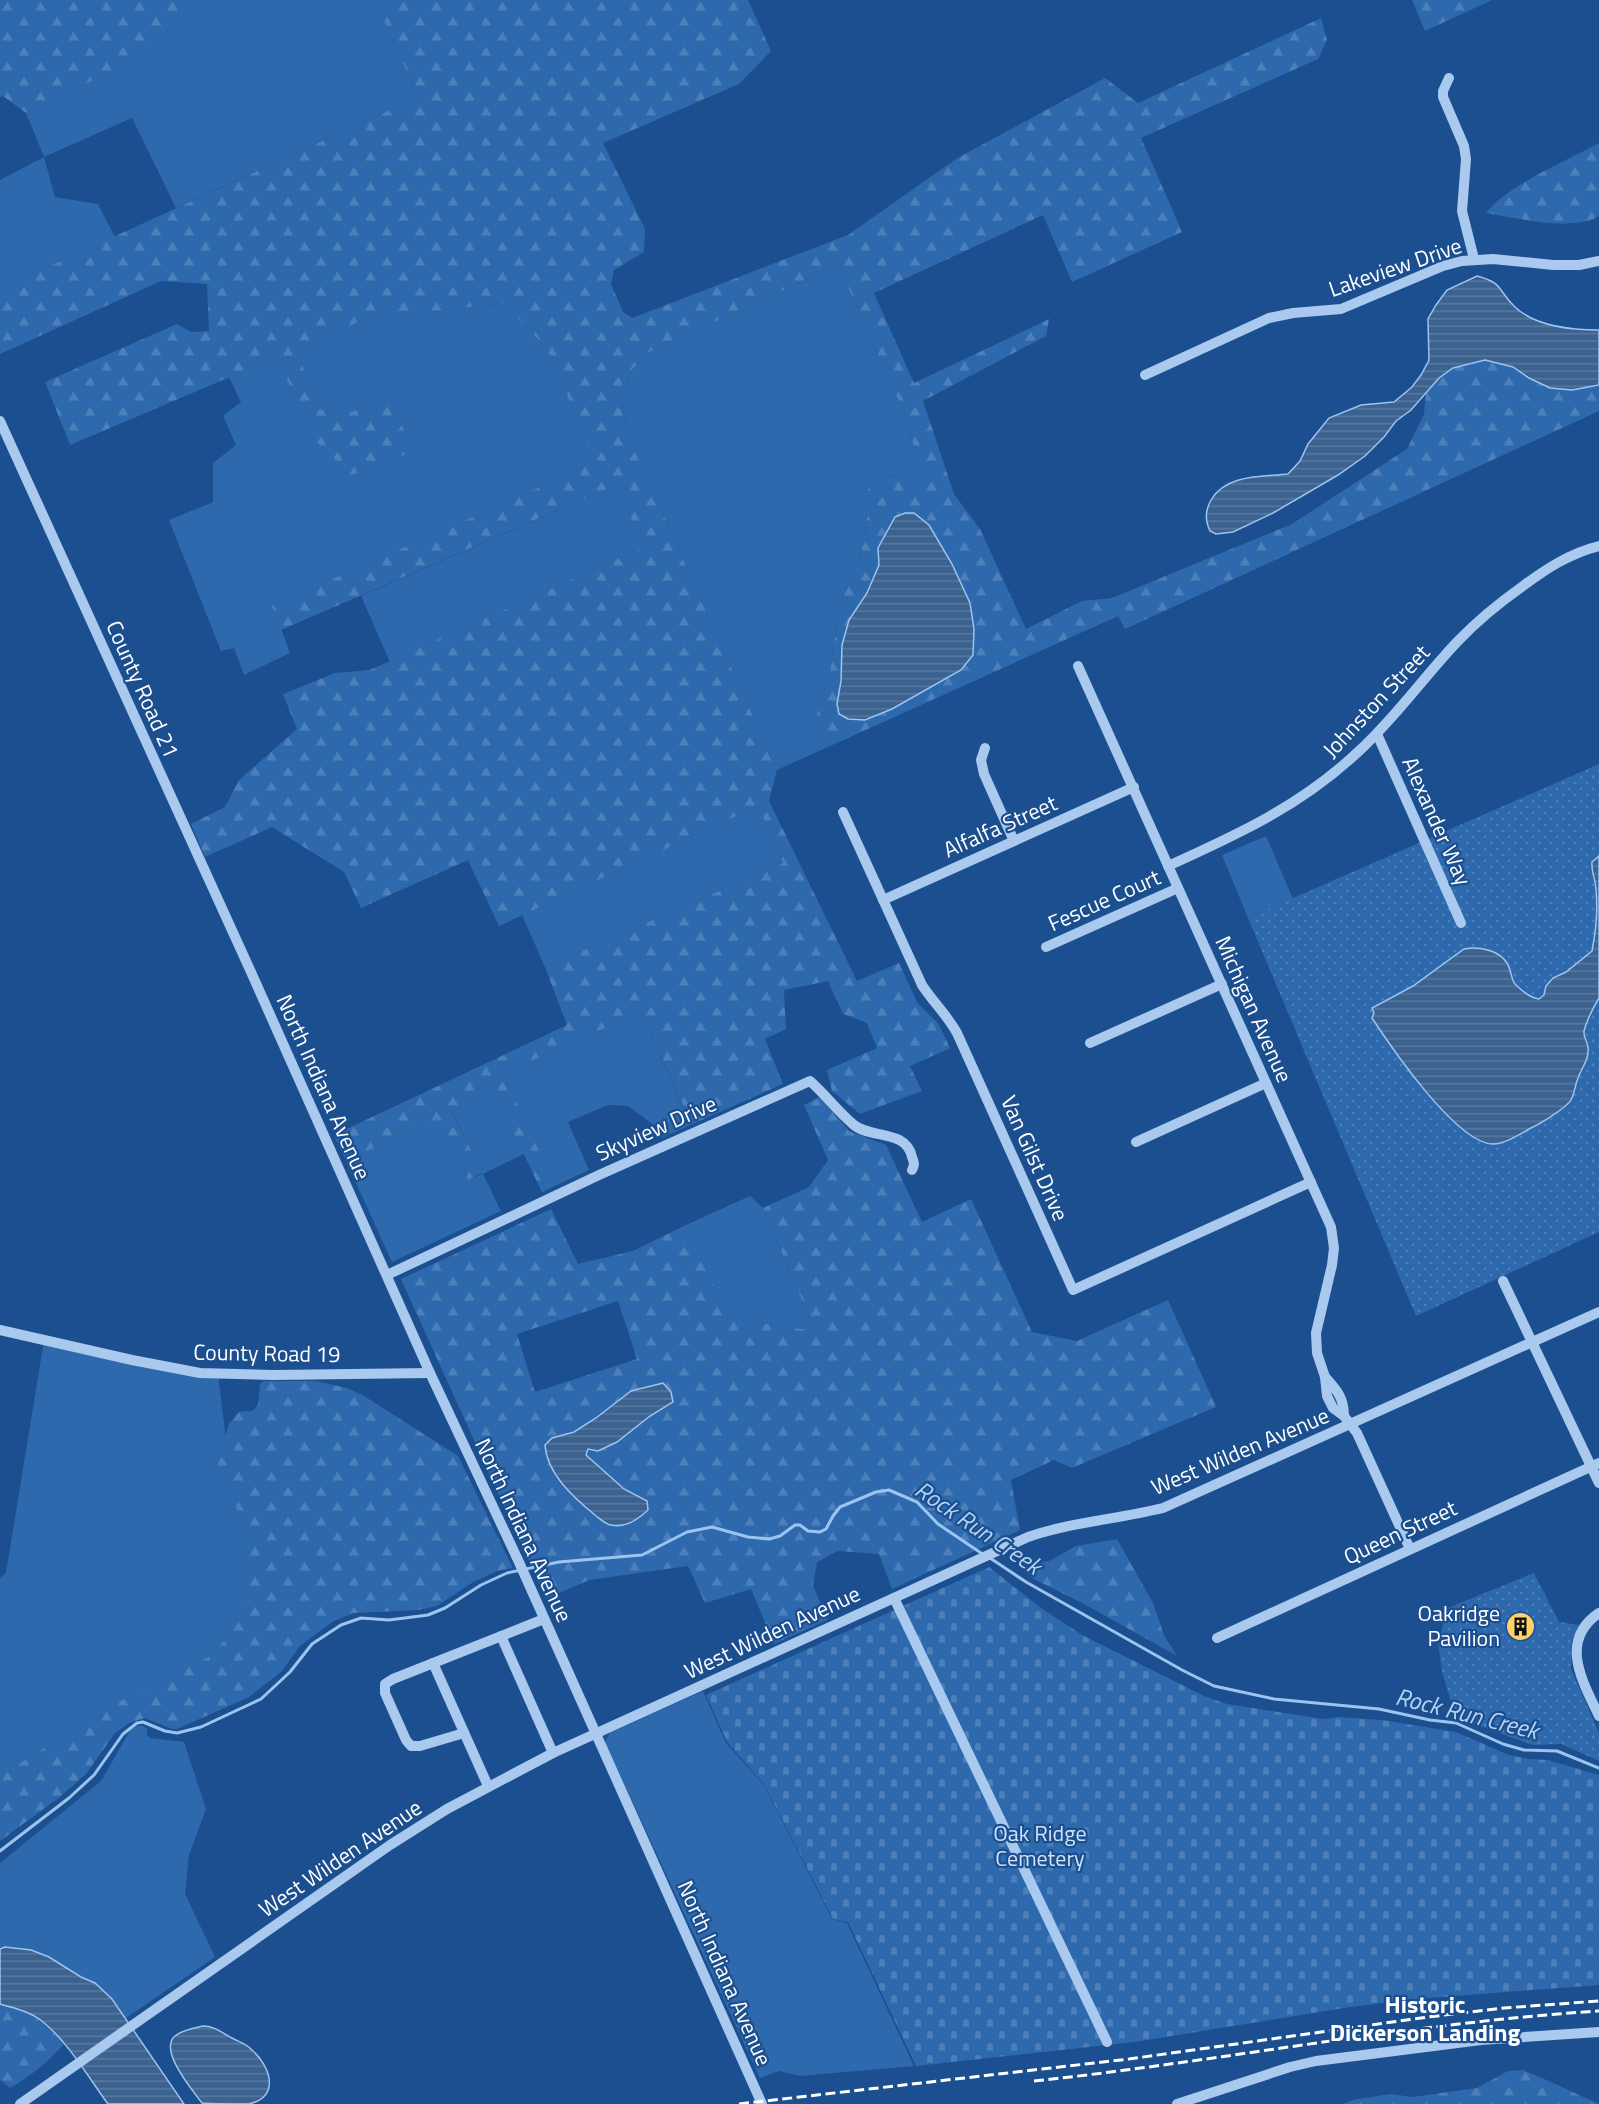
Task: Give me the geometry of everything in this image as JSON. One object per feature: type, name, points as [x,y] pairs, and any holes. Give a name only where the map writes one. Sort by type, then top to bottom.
[{"type":"street","points":[[1449,78],[1443,91],[1443,97],[1464,146],[1466,159],[1462,211],[1474,259]]},
{"type":"street","name":"Lakeview Drive","points":[[1145,375],[1269,318],[1293,313],[1341,309],[1443,266],[1474,259],[1553,265],[1579,265],[1599,261]]},
{"type":"street","name":"County Road 21","points":[[0,421],[251,972]]},
{"type":"street","name":"Johnston Street","points":[[1168,866],[1227,839],[1292,804],[1335,772],[1377,734],[1456,644],[1500,603],[1569,556],[1599,546]]},
{"type":"street","name":"Michigan Avenue","points":[[1078,666],[1330,1227],[1334,1248],[1332,1265],[1316,1333],[1317,1353],[1325,1377],[1327,1396],[1333,1408],[1348,1420],[1359,1436],[1410,1549]]},
{"type":"street","name":"Alexander Way","points":[[1377,734],[1461,923]]},
{"type":"street","points":[[985,748],[981,760],[984,774],[1014,841]]},
{"type":"street","name":"Alfalfa Street","points":[[883,900],[1134,787]]},
{"type":"street","name":"Van Gilst Drive","points":[[843,812],[921,985],[931,1000],[950,1019],[957,1033],[1073,1290],[1311,1182]]},
{"type":"street","name":"Fescue Court","points":[[1046,947],[1178,888]]},
{"type":"street","name":"North Indiana Avenue","points":[[251,972],[430,1373],[518,1560],[762,2104]]},
{"type":"street","points":[[1090,1043],[1222,984]]},
{"type":"street","name":"Skyview Drive","points":[[387,1275],[598,1175],[810,1082],[856,1127],[870,1133],[895,1137],[906,1144],[911,1151],[914,1165],[912,1170]]},
{"type":"street","points":[[1136,1142],[1266,1083]]},
{"type":"street","points":[[1503,1281],[1595,1464],[1599,1483]]},
{"type":"street","name":"West Wilden Avenue","points":[[20,2104],[390,1845],[488,1786],[553,1753],[1001,1549],[1052,1528],[1163,1508],[1348,1420],[1599,1312]]},
{"type":"street","name":"County Road 19","points":[[0,1330],[200,1373],[274,1375],[430,1373]]},
{"type":"street","name":"Queen Street","points":[[1217,1638],[1595,1464]]},
{"type":"street","points":[[894,1598],[1107,2042]]},
{"type":"street","points":[[1599,1613],[1585,1626],[1577,1649],[1578,1671],[1599,1716]]},
{"type":"street","points":[[464,1733],[420,1746],[411,1746],[406,1740],[385,1693],[385,1684],[544,1619]]},
{"type":"street","points":[[501,1636],[553,1753]]},
{"type":"street","points":[[433,1663],[488,1786]]},
{"type":"street","points":[[1177,2104],[1290,2067],[1316,2061],[1481,2040],[1599,2032]]},
{"type":"green space","points":[[0,0],[211,0],[180,13],[150,53],[26,113],[3,96],[0,97]]},
{"type":"green space","points":[[211,0],[375,0],[418,97],[176,208],[132,118],[44,157],[26,113],[150,53],[180,13]]},
{"type":"green space","points":[[375,0],[748,0],[771,51],[739,84],[603,143],[645,229],[644,252],[614,270],[611,284],[623,312],[632,318],[848,235],[956,159],[1105,78],[1138,103],[1321,18],[1327,40],[1318,59],[1141,138],[1182,232],[1072,282],[1043,215],[874,293],[914,383],[1049,319],[1046,336],[923,401],[954,494],[980,529],[1026,629],[1082,601],[1112,598],[1292,524],[1407,449],[1424,414],[1426,392],[1439,378],[1453,368],[1484,360],[1513,367],[1529,378],[1596,387],[1599,385],[1599,411],[1125,629],[1118,616],[828,747],[815,720],[830,672],[844,593],[860,559],[868,513],[867,490],[882,476],[921,475],[906,417],[838,265],[647,353],[630,372],[622,405],[629,438],[777,770],[769,801],[857,981],[899,963],[918,1004],[938,1023],[950,1048],[910,1066],[922,1091],[860,1114],[832,1091],[827,1070],[877,1048],[867,1023],[843,1014],[828,981],[784,990],[786,1029],[765,1039],[783,1084],[661,1138],[655,1126],[686,1112],[641,1012],[503,1074],[552,1179],[539,1186],[493,1090],[451,1110],[482,1173],[468,1180],[437,1119],[346,1161],[334,1135],[567,1025],[545,967],[783,863],[758,806],[499,926],[468,860],[361,908],[344,872],[272,827],[205,857],[191,824],[225,807],[239,780],[297,729],[283,694],[335,673],[370,670],[644,547],[616,485],[281,630],[272,606],[597,462],[546,348],[504,303],[363,320],[296,349],[320,409],[346,414],[388,396],[414,451],[351,475],[313,438],[277,357],[70,445],[45,382],[177,324],[191,332],[209,331],[207,284],[161,281],[0,354],[0,289],[418,97]],"holes":[[[895,518],[973,655],[961,670],[892,709],[865,720],[837,704],[849,620],[867,593],[879,565],[879,548]]]},
{"type":"green space","points":[[1412,0],[1492,0],[1425,31]]},
{"type":"green space","points":[[1599,143],[1599,216],[1588,221],[1560,223],[1486,213],[1495,203],[1522,183]]},
{"type":"green space","points":[[44,157],[55,197],[98,204],[115,237],[0,289],[0,180]]},
{"type":"green space","points":[[838,265],[906,417],[921,475],[882,476],[868,490],[868,513],[860,559],[844,593],[830,672],[815,720],[828,747],[777,770],[629,438],[622,405],[630,372],[647,353]]},
{"type":"green space","points":[[504,303],[546,348],[598,462],[273,606],[290,653],[244,675],[234,648],[221,651],[169,520],[213,502],[213,463],[236,445],[223,416],[241,402],[229,377],[277,357],[313,438],[413,451],[388,396],[346,414],[320,409],[296,349],[363,320]]},
{"type":"green space","points":[[616,485],[644,547],[390,662],[361,596]]},
{"type":"green space","points":[[1599,764],[1599,1232],[1416,1316],[1248,918]]},
{"type":"green space","points":[[758,806],[783,863],[545,967],[522,915]]},
{"type":"green space","points":[[1266,836],[1293,899],[1248,918],[1222,855]]},
{"type":"green space","points":[[641,1012],[686,1113],[655,1126],[628,1106],[608,1105],[568,1122],[589,1170],[542,1192],[539,1186],[551,1179],[503,1074]]},
{"type":"green space","points":[[493,1090],[524,1154],[483,1174],[501,1211],[392,1262],[346,1161],[437,1118],[468,1180],[482,1174],[451,1109]]},
{"type":"green space","points":[[820,1097],[849,1131],[886,1145],[922,1222],[971,1199],[1032,1332],[1077,1341],[1168,1300],[1216,1407],[1072,1468],[1054,1460],[1011,1480],[1020,1530],[892,1589],[879,1554],[838,1551],[817,1562],[813,1585],[827,1620],[774,1644],[751,1589],[705,1603],[688,1566],[589,1580],[546,1599],[401,1279],[551,1209],[578,1264],[633,1251],[686,1225],[729,1318],[802,1329],[812,1324],[763,1208],[809,1187],[828,1160],[804,1105]],"holes":[[[618,1301],[637,1359],[535,1392],[517,1334]],[[631,1391],[673,1403],[650,1416],[617,1442],[588,1449],[586,1455],[624,1489],[637,1495],[648,1510],[638,1519],[623,1526],[552,1439],[585,1425]]]},
{"type":"green space","points":[[750,1196],[763,1208],[812,1324],[802,1329],[729,1318],[686,1225]]},
{"type":"green space","points":[[44,1340],[218,1374],[229,1465],[248,1540],[250,1595],[235,1635],[208,1661],[0,1780],[0,1578],[6,1573]]},
{"type":"green space","points":[[264,1381],[315,1381],[347,1388],[364,1396],[458,1456],[513,1568],[497,1571],[473,1582],[437,1606],[418,1610],[353,1613],[332,1622],[300,1646],[282,1671],[249,1697],[177,1729],[145,1718],[129,1723],[115,1733],[86,1774],[60,1797],[0,1841],[0,1776],[107,1708],[207,1658],[231,1634],[245,1595],[244,1541],[232,1488],[214,1472],[213,1460],[222,1449],[229,1424],[239,1412],[252,1411],[258,1405],[260,1384]]},
{"type":"green space","points":[[1117,1539],[1153,1603],[1164,1635],[1177,1656],[1034,1579],[1024,1569],[1033,1564],[1049,1561],[1076,1546]]},
{"type":"green space","name":"Oak Ridge Cemetery","points":[[989,1567],[1041,1608],[1082,1635],[1204,1696],[1227,1704],[1323,1719],[1338,1717],[1382,1720],[1456,1732],[1509,1755],[1548,1760],[1599,1775],[1599,1985],[1417,1999],[1350,2007],[1135,2042],[916,2066],[848,1922],[833,1919],[764,1784],[727,1742],[706,1695]]},
{"type":"green space","points":[[1534,1573],[1559,1622],[1579,1625],[1572,1640],[1571,1669],[1599,1733],[1599,1761],[1561,1744],[1533,1745],[1455,1717],[1442,1671],[1438,1643],[1448,1608]]},
{"type":"green space","points":[[703,1691],[726,1743],[764,1785],[832,1919],[847,1923],[914,2066],[800,2076],[779,2071],[760,2078],[605,1742],[610,1733]]},
{"type":"green space","points":[[137,1726],[147,1729],[147,1735],[150,1738],[184,1742],[206,1809],[189,1855],[185,1894],[215,1957],[126,2018],[112,1999],[95,1983],[49,1957],[5,1947],[0,1949],[0,1863],[101,1781],[131,1729]]},
{"type":"green space","points":[[0,2004],[36,2018],[64,2044],[39,2068],[10,2088],[0,2080]]},
{"type":"green space","points":[[1523,2070],[1599,2104],[1343,2104],[1353,2100],[1390,2094],[1413,2097],[1477,2088],[1508,2071]]},
{"type":"shaded area","points":[[1477,276],[1496,284],[1515,307],[1533,319],[1566,328],[1599,330],[1599,385],[1572,390],[1550,388],[1513,367],[1485,360],[1453,368],[1439,378],[1411,410],[1396,421],[1365,456],[1338,475],[1273,513],[1233,532],[1216,534],[1210,531],[1207,519],[1208,508],[1211,500],[1226,485],[1245,478],[1288,474],[1300,461],[1308,444],[1329,418],[1361,405],[1394,402],[1412,387],[1429,360],[1428,319],[1436,305],[1447,290]]},
{"type":"shaded area","points":[[905,513],[914,513],[929,525],[952,564],[970,603],[974,629],[973,655],[961,670],[892,709],[865,720],[848,719],[839,714],[837,704],[841,681],[842,645],[849,620],[867,593],[879,565],[878,548],[895,517]]},
{"type":"shaded area","points":[[1599,856],[1599,998],[1584,1031],[1588,1052],[1571,1100],[1553,1115],[1507,1141],[1493,1144],[1478,1140],[1444,1112],[1409,1071],[1372,1018],[1374,1013],[1372,1008],[1413,986],[1464,949],[1470,948],[1488,950],[1499,955],[1507,963],[1515,984],[1529,995],[1539,999],[1544,995],[1546,986],[1553,978],[1566,972],[1592,951],[1597,905],[1592,862]]},
{"type":"shaded area","points":[[663,1383],[671,1392],[673,1402],[650,1416],[617,1442],[598,1451],[588,1449],[586,1455],[624,1489],[647,1501],[648,1510],[635,1520],[616,1526],[609,1524],[570,1493],[551,1466],[545,1445],[552,1438],[574,1432],[631,1391]]},
{"type":"shaded area","points":[[5,1947],[31,1950],[49,1957],[95,1983],[112,1999],[184,2104],[108,2104],[70,2050],[52,2030],[23,2011],[0,2004],[0,1949]]},
{"type":"shaded area","points":[[203,2026],[215,2028],[250,2048],[264,2064],[269,2088],[259,2100],[249,2104],[202,2103],[179,2070],[171,2051],[171,2042],[181,2032]]},
{"type":"waterway","name":"Rock Run Creek","points":[[0,1851],[69,1798],[94,1775],[123,1734],[137,1723],[143,1722],[177,1733],[201,1727],[261,1699],[290,1672],[312,1644],[341,1625],[361,1618],[389,1620],[428,1615],[507,1573],[559,1562],[642,1555],[687,1532],[712,1527],[748,1537],[769,1539],[780,1536],[795,1525],[800,1525],[808,1531],[820,1532],[826,1529],[840,1507],[876,1492],[889,1490],[917,1502],[938,1524],[984,1555]]},
{"type":"waterway","name":"Rock Run Creek","points":[[990,1558],[1026,1582],[1214,1686],[1274,1699],[1379,1709],[1456,1723],[1503,1744],[1524,1750],[1557,1751],[1599,1768]]},
{"type":"railway","points":[[739,2104],[1129,2059],[1428,2017],[1504,2008],[1599,2001]]},
{"type":"railway","points":[[1034,2081],[1458,2024],[1599,2011]]},
{"type":"place","name":"Oakridge Pavilion","points":[[1521,1626]]},
{"type":"district","name":"Historic Dickerson Landing","points":[[1425,2019]]}]
